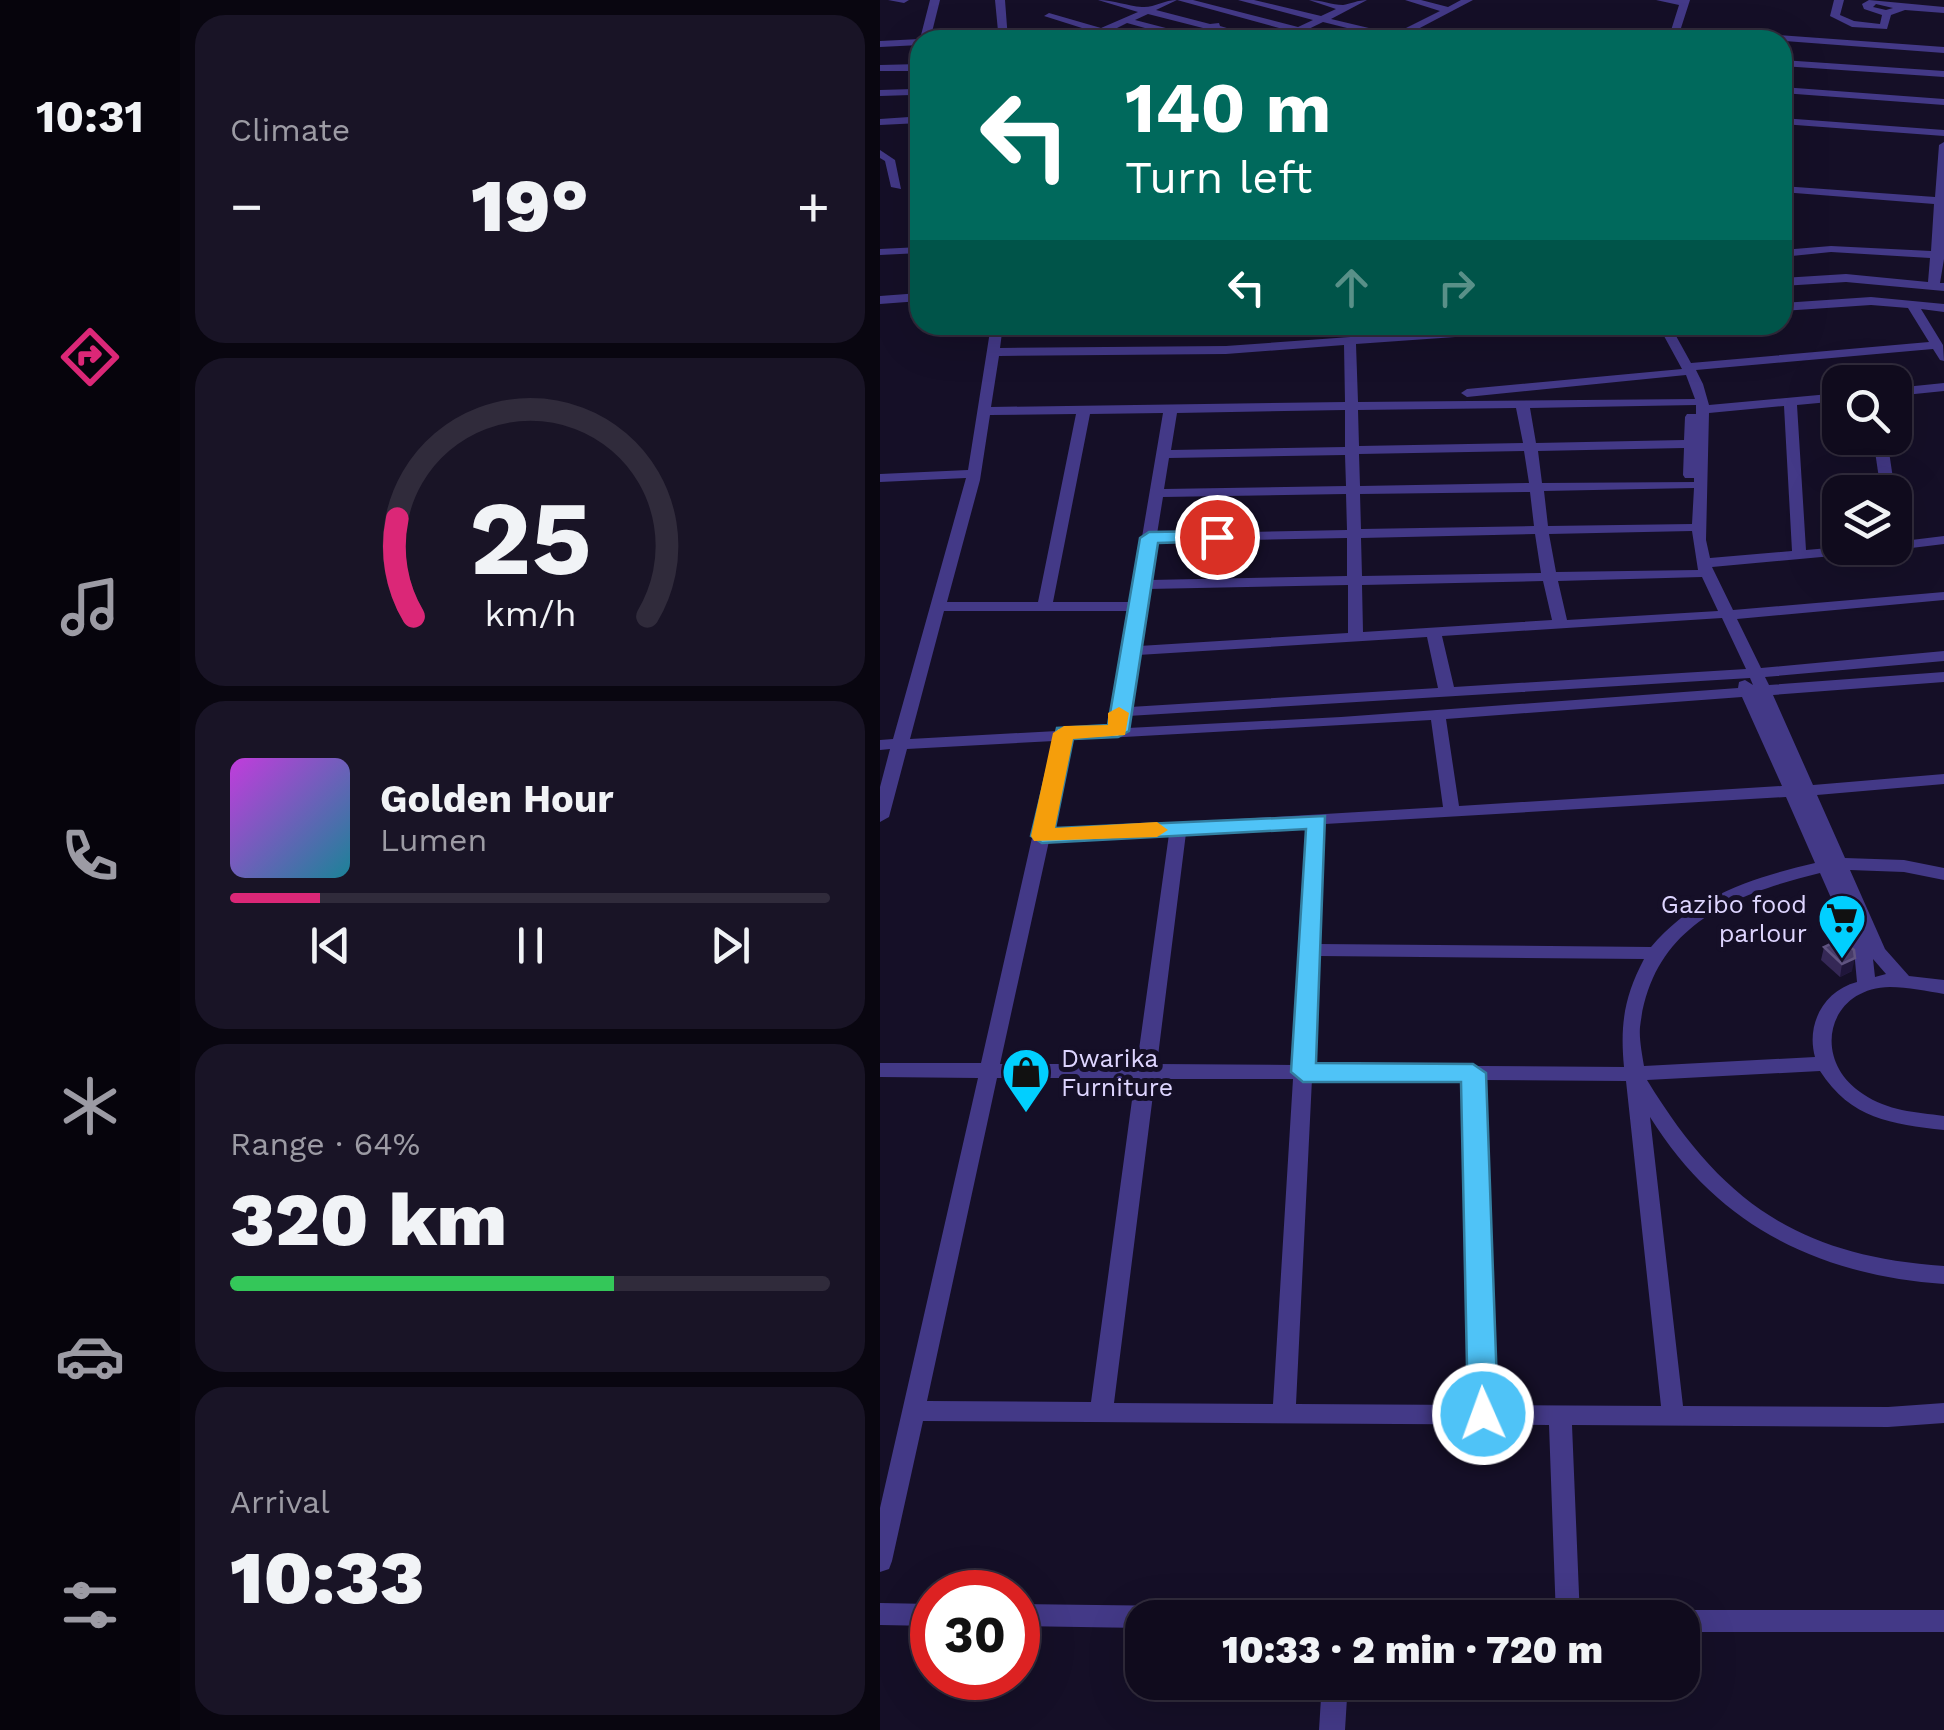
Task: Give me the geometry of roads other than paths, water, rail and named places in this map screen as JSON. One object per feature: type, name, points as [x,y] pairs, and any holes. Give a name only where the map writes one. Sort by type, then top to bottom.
[{"type":"street","points":[[894,0],[904,0]]},
{"type":"street","points":[[927,30],[935,0]]},
{"type":"street","points":[[1000,0],[1002,30]]},
{"type":"street","points":[[1103,0],[1148,6],[1225,30]]},
{"type":"street","points":[[1182,0],[1299,30],[1362,0]]},
{"type":"street","points":[[1243,0],[1266,2],[1360,30]]},
{"type":"street","points":[[1314,0],[1346,8]]},
{"type":"street","points":[[1410,0],[1449,10]]},
{"type":"street","points":[[1410,30],[1468,0]]},
{"type":"street","points":[[1660,0],[1684,2],[1676,30]]},
{"type":"street","points":[[1866,5],[1890,0],[1904,7]]},
{"type":"street","points":[[1112,30],[1148,6],[1167,2]]},
{"type":"street","points":[[1208,30],[1266,2]]},
{"type":"street","points":[[1884,26],[1838,19],[1835,16],[1839,2],[1866,5],[1887,13],[1904,7],[1939,6]]},
{"type":"street","points":[[1872,128],[1875,70],[1887,13]]},
{"type":"street","points":[[1049,16],[1090,30]]},
{"type":"street","points":[[1126,20],[1160,30]]},
{"type":"street","points":[[880,44],[910,41]]},
{"type":"street","points":[[1792,41],[1944,50]]},
{"type":"street","points":[[1792,64],[1944,74]]},
{"type":"street","points":[[880,68],[910,67]]},
{"type":"street","points":[[1792,91],[1944,102]]},
{"type":"street","points":[[880,94],[910,92]]},
{"type":"street","points":[[880,122],[910,120]]},
{"type":"street","points":[[1792,122],[1944,133]]},
{"type":"street","points":[[1792,281],[1846,278],[1939,286],[1944,145]]},
{"type":"street","points":[[880,153],[890,160],[898,187]]},
{"type":"street","points":[[1792,190],[1940,201]]},
{"type":"street","points":[[1792,253],[1830,249],[1940,255]]},
{"type":"street","points":[[880,252],[910,250]]},
{"type":"street","points":[[880,300],[910,298]]},
{"type":"street","points":[[1792,306],[1871,301],[1944,308]]},
{"type":"street","points":[[1348,404],[1684,370],[1940,351],[1912,305]]},
{"type":"street","points":[[880,817],[908,741],[974,474],[996,335]]},
{"type":"street","points":[[994,352],[1226,350],[1440,335]]},
{"type":"street","points":[[1661,335],[1698,384],[1700,568]]},
{"type":"street","points":[[1668,335],[1684,370]]},
{"type":"street","points":[[1350,342],[1348,404],[1355,450],[1352,490],[1356,639]]},
{"type":"street","points":[[1912,390],[1944,387]]},
{"type":"street","points":[[985,411],[1348,404],[1698,406],[1822,399]]},
{"type":"street","points":[[1790,402],[1799,554]]},
{"type":"street","points":[[1522,403],[1532,446],[1546,578],[1561,625]]},
{"type":"street","points":[[1698,406],[1689,444],[1689,527],[1700,568],[1832,865],[1877,952],[1901,979]]},
{"type":"street","points":[[1118,731],[1149,538],[1167,454],[1171,407]]},
{"type":"street","points":[[1044,606],[1084,409]]},
{"type":"street","points":[[1167,454],[1689,444]]},
{"type":"street","points":[[880,478],[974,474]]},
{"type":"street","points":[[1157,493],[1690,485]]},
{"type":"street","points":[[1149,538],[1689,527]]},
{"type":"street","points":[[1912,543],[1944,540]]},
{"type":"street","points":[[1141,585],[1546,578],[1700,568],[1822,552]]},
{"type":"street","points":[[1130,650],[1722,615],[1944,596]]},
{"type":"street","points":[[939,607],[1137,606]]},
{"type":"street","points":[[1434,634],[1448,692]]},
{"type":"street","points":[[1119,712],[1748,674],[1944,656]]},
{"type":"street","points":[[880,742],[1438,716],[1944,677]]},
{"type":"street","points":[[1438,716],[1452,814]]},
{"type":"street","points":[[880,1561],[1064,733]]},
{"type":"street","points":[[1042,836],[1452,814],[1944,779]]},
{"type":"street","points":[[1284,1414],[1317,821]]},
{"type":"street","points":[[1101,1412],[1178,828]]},
{"type":"street","points":[[1832,865],[1863,950],[1866,984]]},
{"type":"street","points":[[1673,1416],[1630,1029],[1645,973],[1678,928],[1715,901],[1771,879],[1832,865],[1904,866],[1944,874]]},
{"type":"street","points":[[1310,950],[1659,954]]},
{"type":"street","points":[[1944,987],[1901,979],[1866,984],[1826,1010],[1817,1038],[1822,1064],[1849,1094],[1876,1111],[1936,1123],[1944,1143]]},
{"type":"street","points":[[880,1070],[1633,1074],[1822,1064]]},
{"type":"street","points":[[1473,1073],[1483,1414]]},
{"type":"street","points":[[1633,1074],[1682,1151],[1710,1182],[1750,1214],[1832,1255],[1915,1274],[1944,1275]]},
{"type":"street","points":[[914,1412],[1673,1416],[1944,1413]]},
{"type":"street","points":[[1560,1415],[1567,1600]]},
{"type":"street","points":[[880,1614],[910,1615]]},
{"type":"street","points":[[1040,1616],[1125,1617]]},
{"type":"street","points":[[1700,1621],[1944,1622]]},
{"type":"street","points":[[1332,1730],[1334,1700]]},
{"type":"place","name":"Gazibo food parlour","points":[[1842,960]]},
{"type":"place","name":"Dwarika Furniture","points":[[1026,1114]]}]
